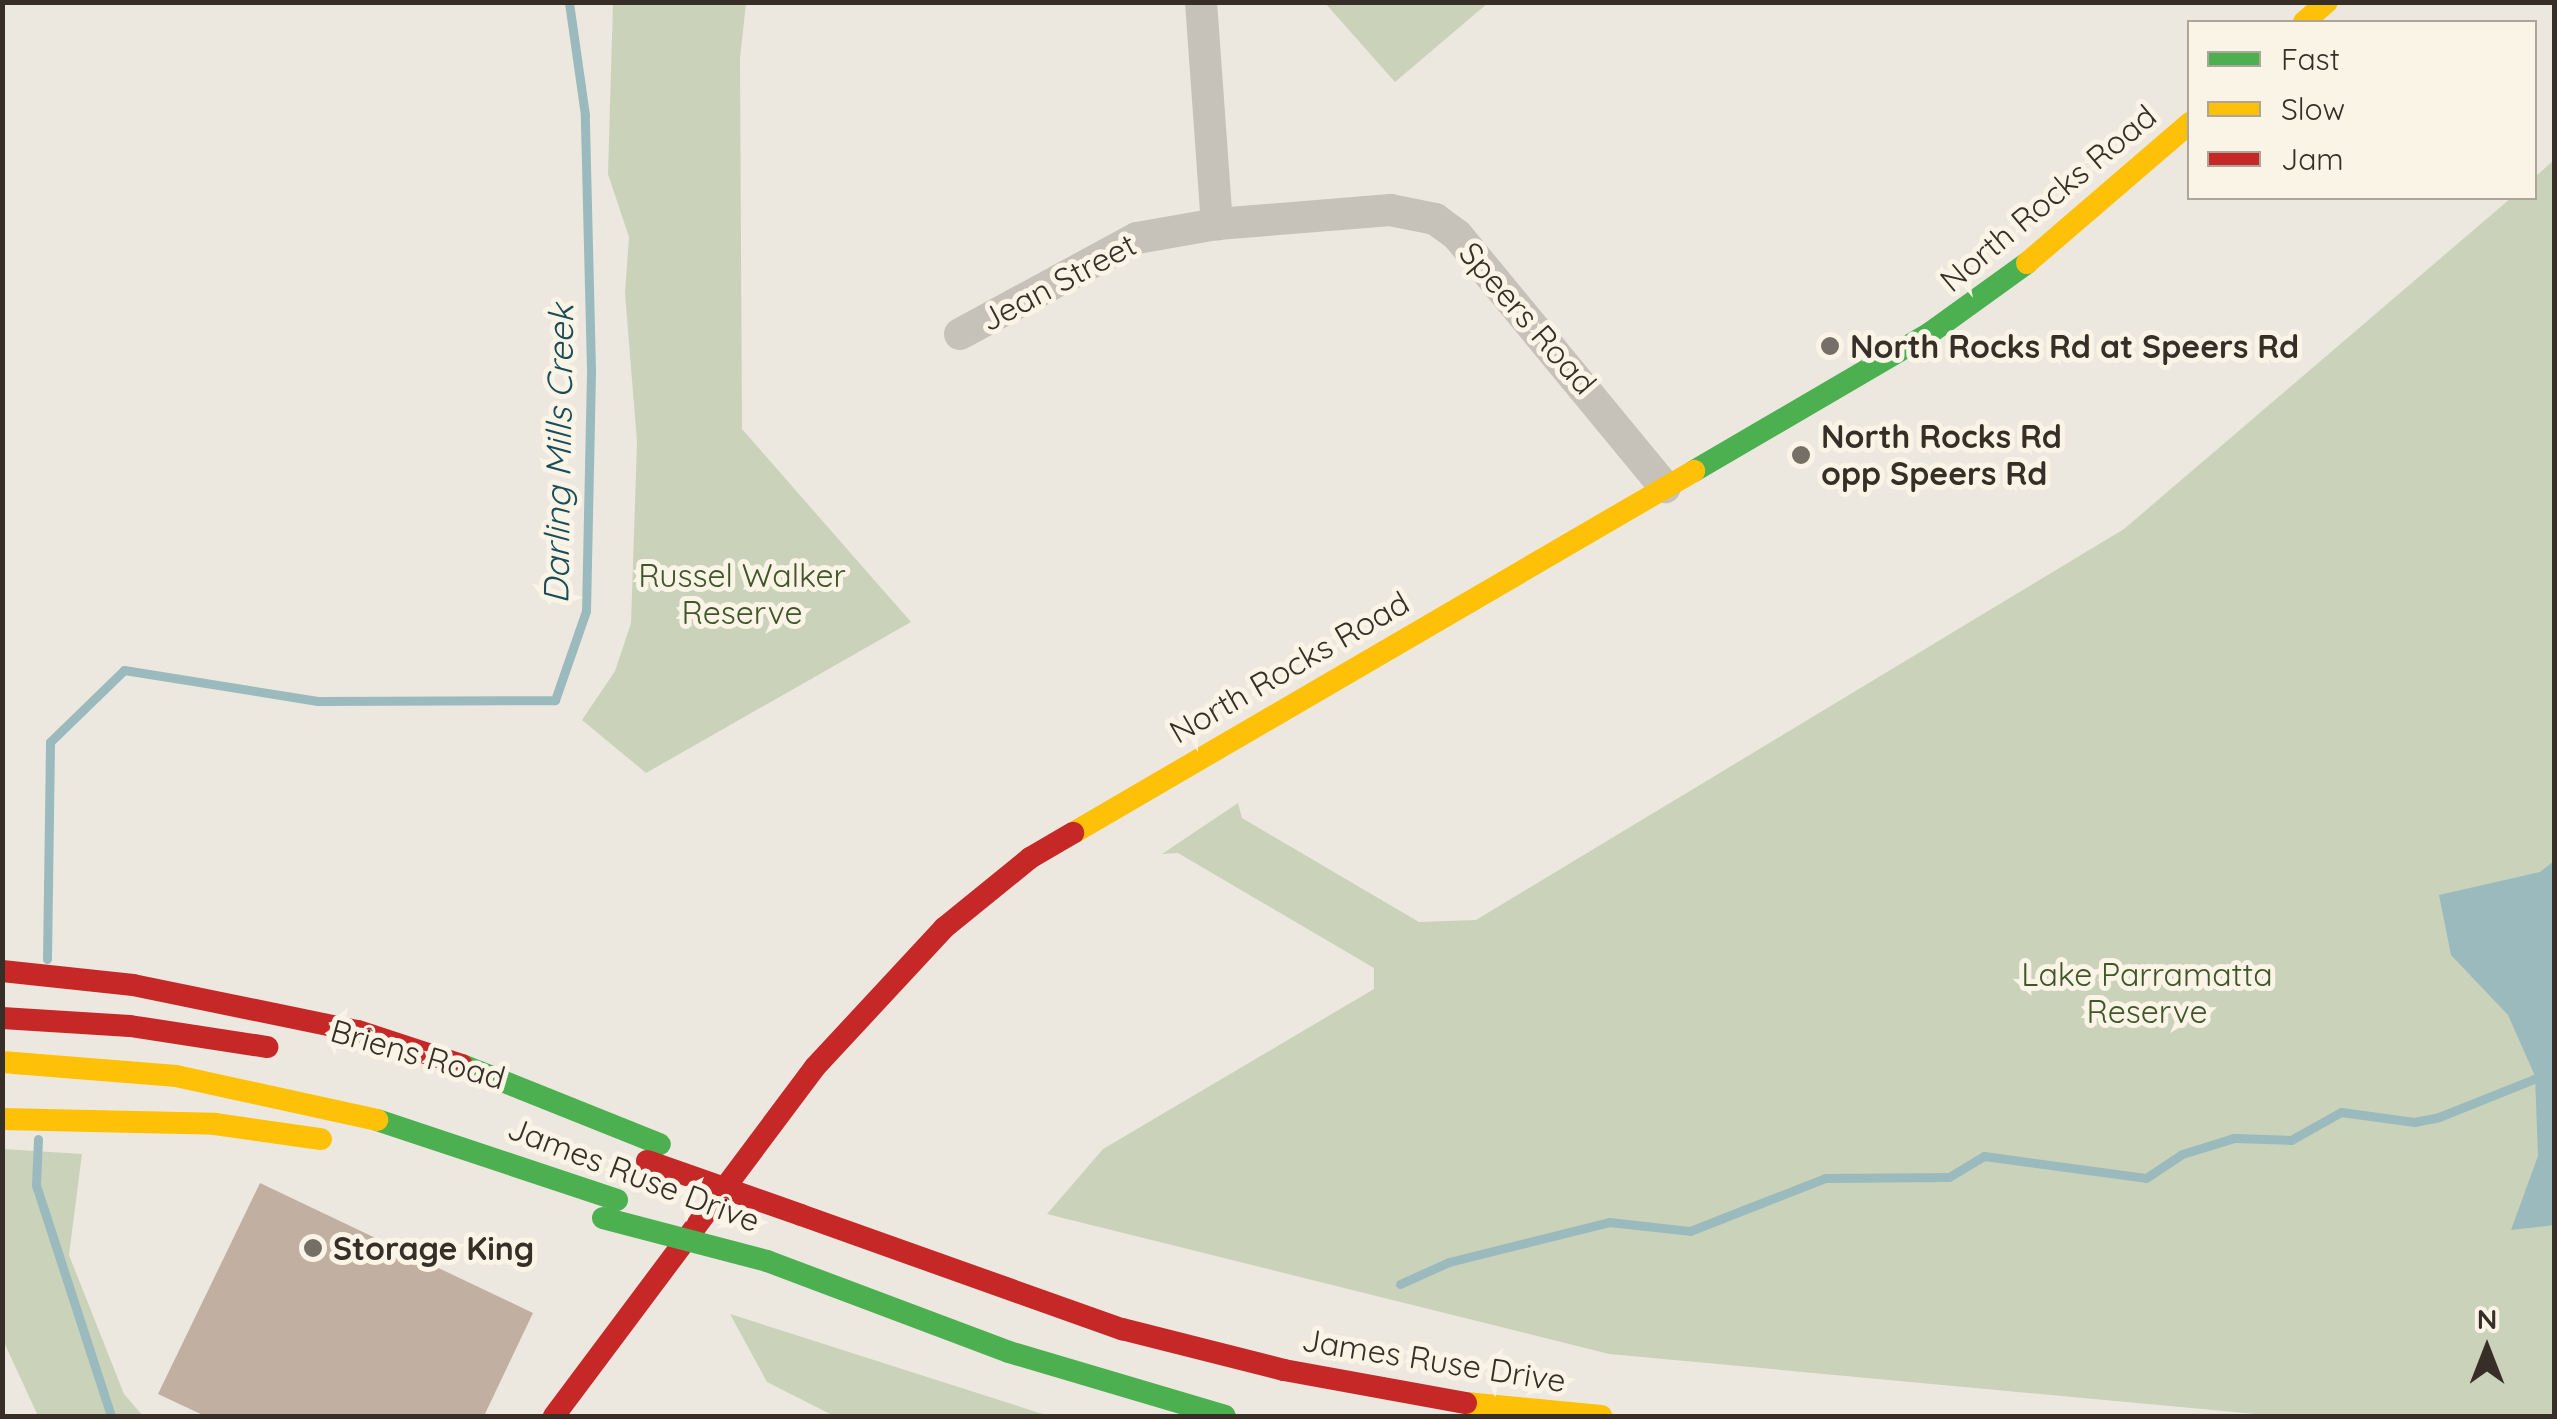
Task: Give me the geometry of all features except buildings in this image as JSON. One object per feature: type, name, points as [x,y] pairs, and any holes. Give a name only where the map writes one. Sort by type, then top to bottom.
[{"type":"main road","points":[[2306,20],[2327,2]]},
{"type":"main road","name":"North Rocks Road","points":[[554,1416],[815,1067],[944,928],[1030,858],[1990,294],[2187,126]]},
{"type":"main road","points":[[2,972],[133,985],[358,1031],[466,1066],[654,1153]]},
{"type":"main road","name":"Briens Road","points":[[2,1018],[130,1026],[296,1054]]},
{"type":"main road","name":"James Ruse Drive","points":[[2,1062],[127,1071],[352,1111],[610,1209],[767,1261],[1009,1352],[1225,1416]]},
{"type":"main road","points":[[2,1119],[124,1119],[250,1128],[354,1146]]},
{"type":"main road","points":[[553,1129],[654,1153]]},
{"type":"main road","name":"James Ruse Drive","points":[[654,1153],[801,1215],[1122,1330],[1460,1402],[1601,1416]]},
{"type":"main road","points":[[422,1162],[610,1209]]},
{"type":"street","points":[[1201,2],[1217,224]]},
{"type":"street","name":"Speers Road","points":[[1217,224],[1390,210],[1435,219],[1458,235],[1665,486]]},
{"type":"street","name":"Jean Street","points":[[960,334],[1137,238],[1217,224]]},
{"type":"green space","name":"Russel Walker Reserve","points":[[613,3],[746,3],[740,58],[742,429],[911,622],[646,773],[582,720],[615,671],[631,623],[637,442],[625,293],[629,237],[608,174]]},
{"type":"green space","points":[[1325,3],[1488,3],[1395,82]]},
{"type":"green space","name":"Lake Parramatta Reserve","points":[[2554,160],[2554,1416],[2277,1416],[1609,1354],[1047,1214],[1103,1149],[1374,989],[1374,968],[1178,853],[1162,854],[1238,803],[1242,818],[1419,922],[1476,920],[2124,529],[2509,200],[2537,200],[2537,175]]},
{"type":"green space","points":[[3,1149],[82,1154],[69,1255],[124,1394],[143,1416],[38,1416],[3,1340]]},
{"type":"green space","points":[[730,1314],[1049,1416],[834,1416],[767,1382]]},
{"type":"water","points":[[2554,861],[2554,1225],[2511,1230],[2538,1156],[2535,1076],[2508,1015],[2451,955],[2439,895],[2540,872]]},
{"type":"waterway","name":"Darling Mills Creek","points":[[47,959],[50,742],[124,670],[318,701],[555,700],[586,611],[591,369],[585,115],[569,2]]},
{"type":"waterway","points":[[1400,1284],[1449,1262],[1609,1222],[1690,1231],[1825,1178],[1949,1177],[1984,1156],[2146,1178],[2182,1154],[2234,1138],[2291,1140],[2341,1112],[2414,1122],[2439,1117],[2554,1071]]},
{"type":"waterway","name":"Darling Mills Creek","points":[[38,1139],[36,1185],[111,1416]]},
{"type":"traffic: fast","points":[[1694,471],[1930,333],[2027,263]]},
{"type":"traffic: fast","points":[[462,1065],[660,1144]]},
{"type":"traffic: fast","points":[[377,1120],[617,1200]]},
{"type":"traffic: fast","points":[[603,1218],[767,1261]]},
{"type":"traffic: fast","points":[[767,1261],[1009,1352],[1225,1416]]},
{"type":"traffic: slow","points":[[2306,20],[2327,2]]},
{"type":"traffic: slow","points":[[2027,263],[2187,126]]},
{"type":"traffic: slow","points":[[1073,833],[1694,471]]},
{"type":"traffic: slow","points":[[2,1062],[176,1076],[377,1120]]},
{"type":"traffic: slow","points":[[2,1119],[215,1124],[321,1139]]},
{"type":"traffic: slow","points":[[1466,1403],[1601,1416]]},
{"type":"traffic: jam","points":[[554,1416],[815,1067],[944,928],[1030,858],[1073,833]]},
{"type":"traffic: jam","points":[[2,971],[133,985],[358,1031],[462,1065]]},
{"type":"traffic: jam","points":[[2,1018],[130,1026],[267,1047]]},
{"type":"traffic: jam","points":[[647,1161],[801,1215]]},
{"type":"traffic: jam","points":[[801,1215],[1122,1329],[1284,1370],[1466,1403]]},
{"type":"place","name":"North Rocks Rd at Speers Rd","points":[[1830,346]]},
{"type":"place","name":"North Rocks Rd opp Speers Rd","points":[[1801,455]]},
{"type":"place","name":"Storage King","points":[[313,1248]]}]
